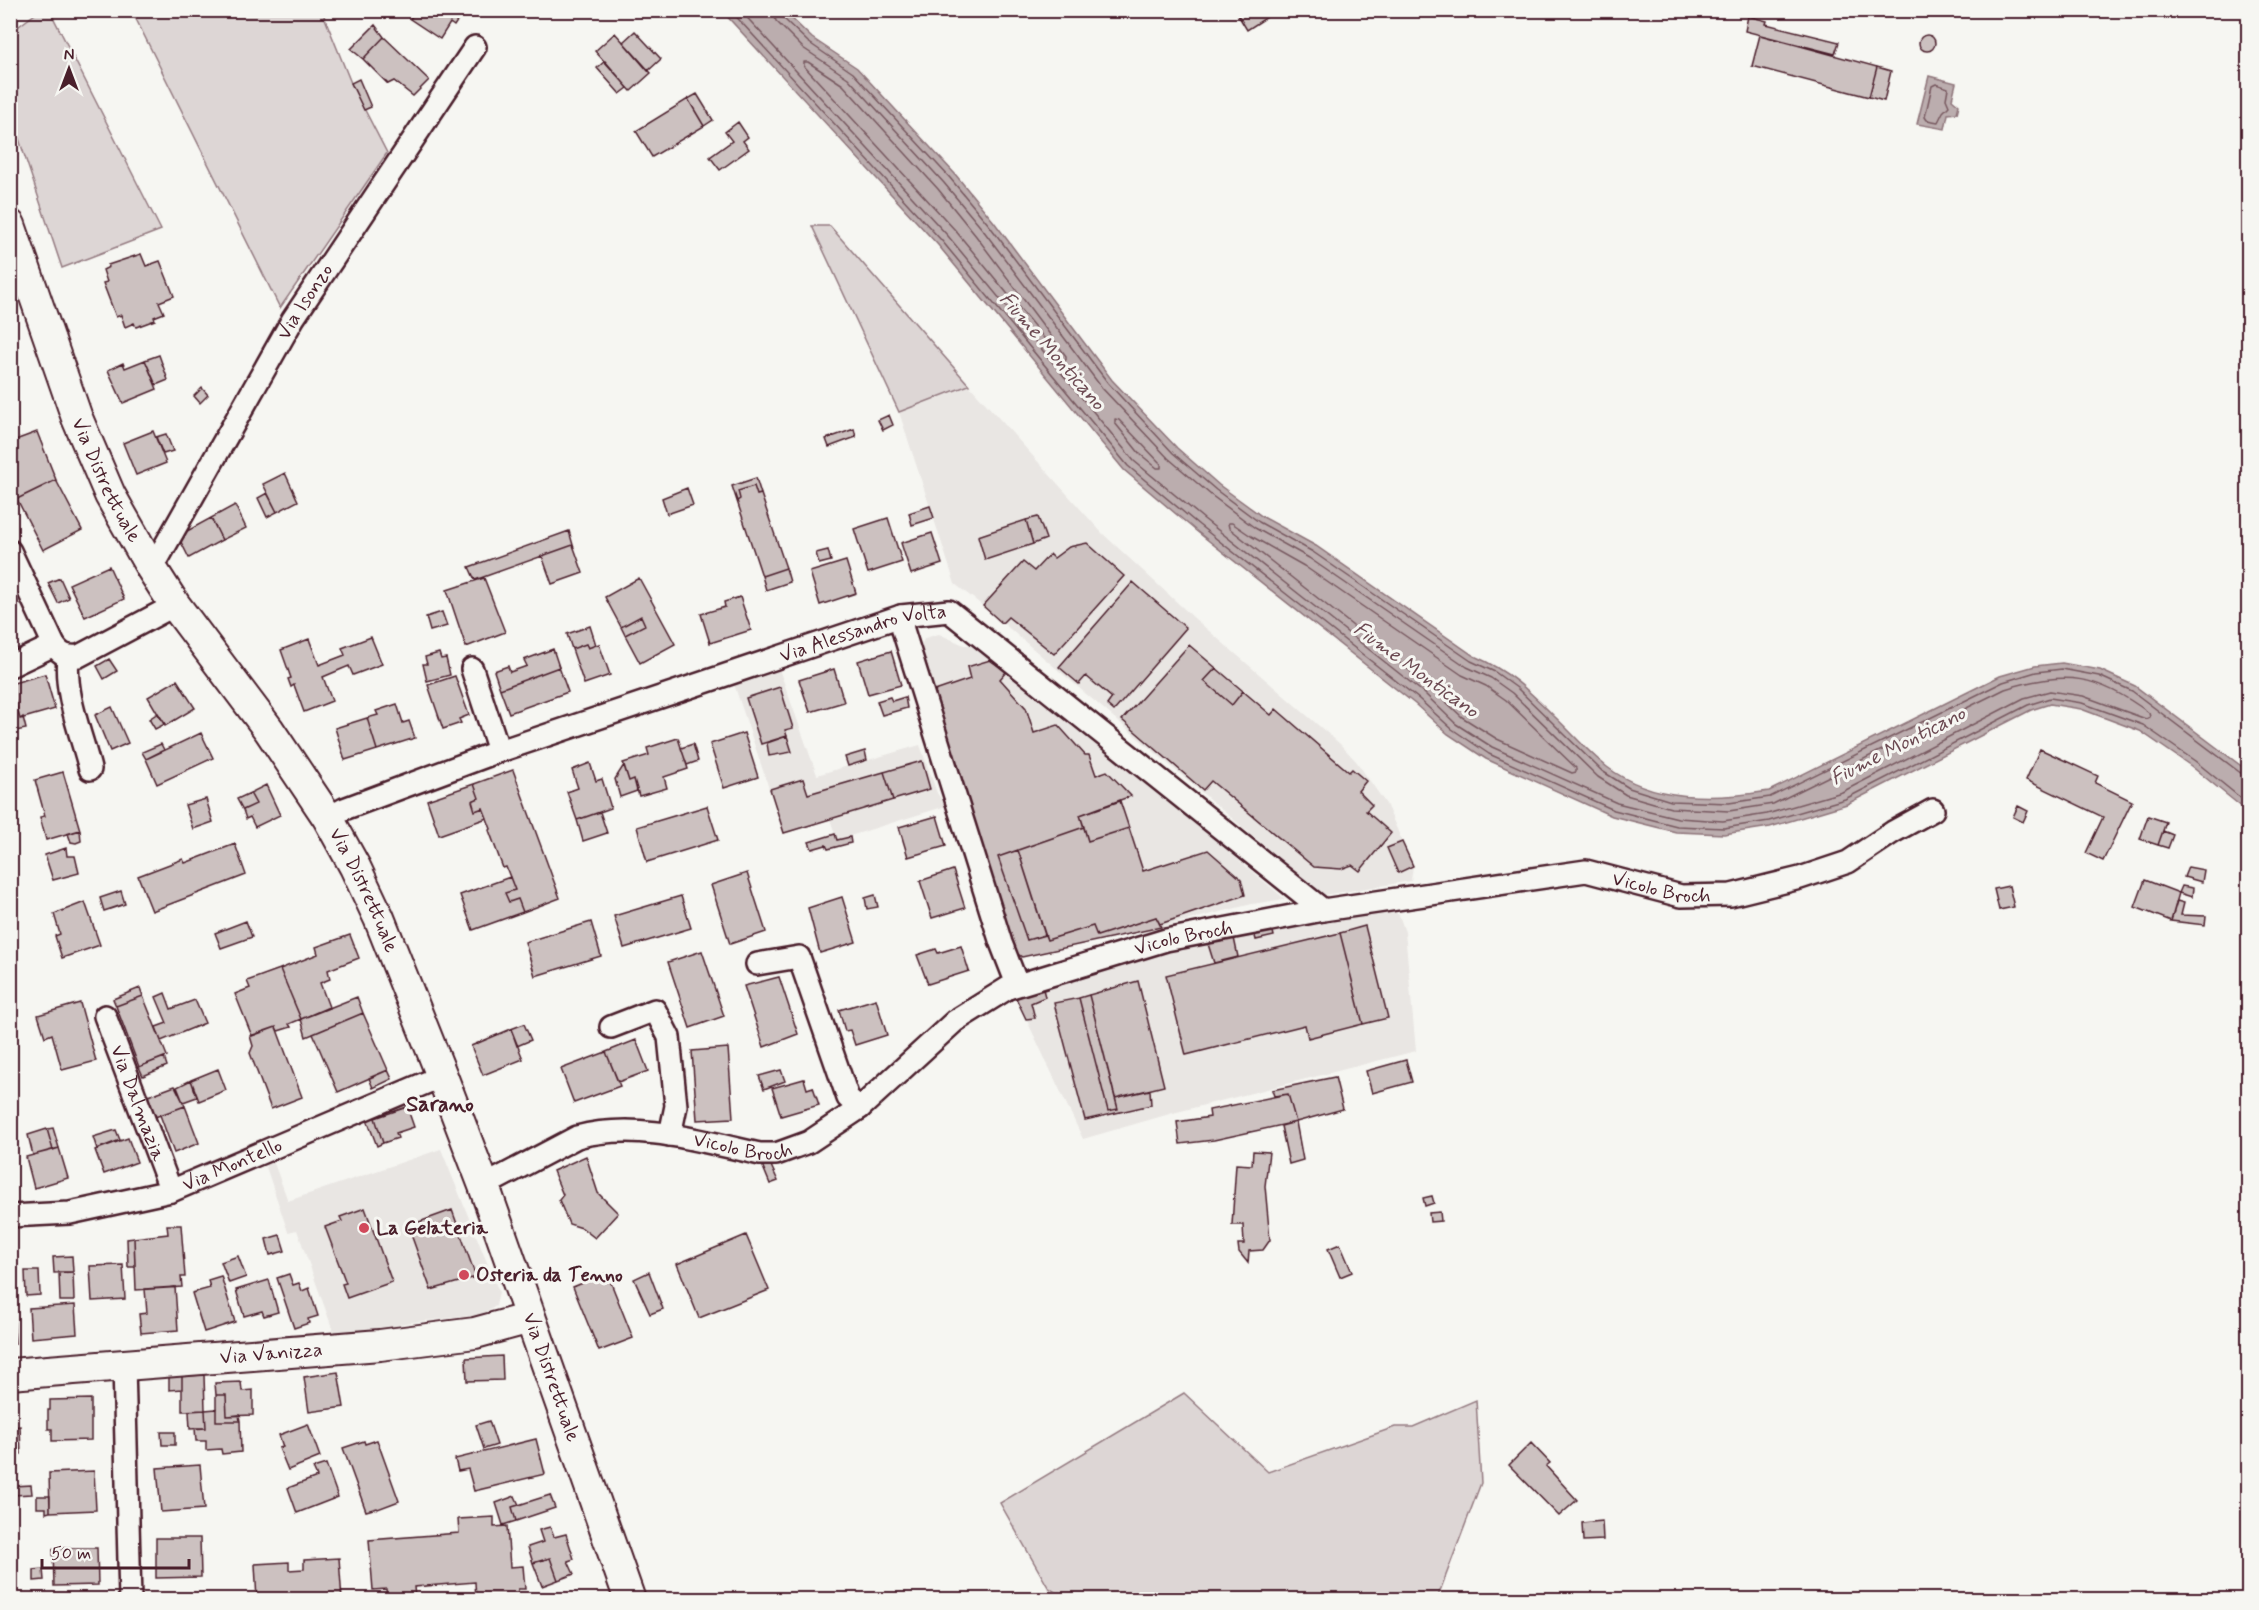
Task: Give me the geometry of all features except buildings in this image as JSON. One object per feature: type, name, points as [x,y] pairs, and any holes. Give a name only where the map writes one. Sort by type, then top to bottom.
[{"type":"main road","name":"Via Distrettuale","points":[[10,225],[77,418],[110,495],[175,606],[268,730],[328,818],[356,867],[379,918],[484,1186],[630,1599]]},
{"type":"main road","name":"Via Vanizza","points":[[10,1374],[380,1345],[475,1333],[530,1318]]},
{"type":"street","name":"Via Isonzo","points":[[152,569],[293,320],[475,47]]},
{"type":"street","points":[[10,551],[61,651],[90,769]]},
{"type":"street","points":[[10,666],[61,651],[79,656],[175,606]]},
{"type":"street","name":"Via Alessandro Volta","points":[[328,818],[344,809],[497,752],[901,616],[949,611],[1323,910]]},
{"type":"street","points":[[901,616],[903,630],[994,920],[1017,984]]},
{"type":"street","points":[[472,669],[496,742],[497,752]]},
{"type":"street","name":"Vicolo Broch","points":[[484,1186],[577,1137],[610,1131],[670,1135],[760,1154],[776,1154],[809,1142],[860,1108],[947,1027],[1017,984],[1166,940],[1323,910],[1586,872],[1681,896],[1731,895],[1800,878],[1848,862],[1893,832],[1933,810]]},
{"type":"street","points":[[757,964],[799,957],[848,1098],[860,1108]]},
{"type":"street","points":[[611,1027],[655,1010],[669,1037],[676,1106],[670,1135]]},
{"type":"street","name":"Via Dalmazia","points":[[105,1016],[171,1191]]},
{"type":"street","name":"Via Montello","points":[[10,1216],[70,1213],[171,1191],[442,1076]]},
{"type":"street","points":[[124,1365],[130,1599]]},
{"type":"shaded area","points":[[39,11],[50,11],[161,230],[62,268],[11,115],[11,32]]},
{"type":"shaded area","points":[[132,11],[322,11],[351,83],[387,153],[280,308]]},
{"type":"shaded area","points":[[812,226],[830,226],[969,385],[899,412]]},
{"type":"shaded area","points":[[969,385],[1102,533],[1194,618],[1340,744],[1356,761],[1386,804],[1413,866],[1411,881],[1324,895],[955,584],[899,412]]},
{"type":"shaded area","points":[[939,634],[964,645],[978,645],[1023,679],[1285,899],[1252,904],[1161,927],[1022,957],[1015,952],[919,654],[920,646],[925,638]]},
{"type":"shaded area","points":[[779,669],[817,775],[920,745],[937,793],[946,806],[837,840],[830,819],[784,833],[734,684]]},
{"type":"shaded area","points":[[1390,909],[1399,915],[1405,932],[1416,1051],[1173,1113],[1083,1139],[1012,989],[1123,956]]},
{"type":"shaded area","points":[[441,1149],[499,1292],[496,1306],[481,1315],[405,1323],[377,1332],[335,1336],[297,1230],[288,1232],[263,1158],[271,1155],[288,1201]]},
{"type":"shaded area","points":[[1184,1393],[1268,1472],[1395,1427],[1413,1427],[1476,1400],[1481,1483],[1437,1599],[1067,1600],[1048,1587],[1000,1503]]},
{"type":"water","name":"Fiume Monticano","points":[[722,11],[784,11],[812,38],[857,68],[955,174],[994,222],[1112,380],[1177,448],[1219,485],[1263,517],[1316,546],[1474,656],[1508,675],[1600,761],[1625,778],[1644,787],[1685,796],[1727,796],[1769,791],[2000,676],[2035,666],[2062,663],[2100,670],[2135,686],[2248,771],[2248,812],[2191,766],[2140,731],[2081,709],[2050,704],[2031,710],[1847,804],[1770,827],[1724,834],[1676,832],[1612,816],[1486,759],[1448,734],[1415,704],[1195,530],[1124,470],[938,245]]},
{"type":"water","points":[[1929,76],[1956,83],[1952,99],[1959,105],[1957,113],[1948,114],[1945,129],[1917,124]]},
{"type":"place","name":"La Gelateria","points":[[364,1228]]},
{"type":"place","name":"Osteria da Tenno","points":[[464,1275]]},
{"type":"district","name":"Sarano","points":[[440,1105]]}]
